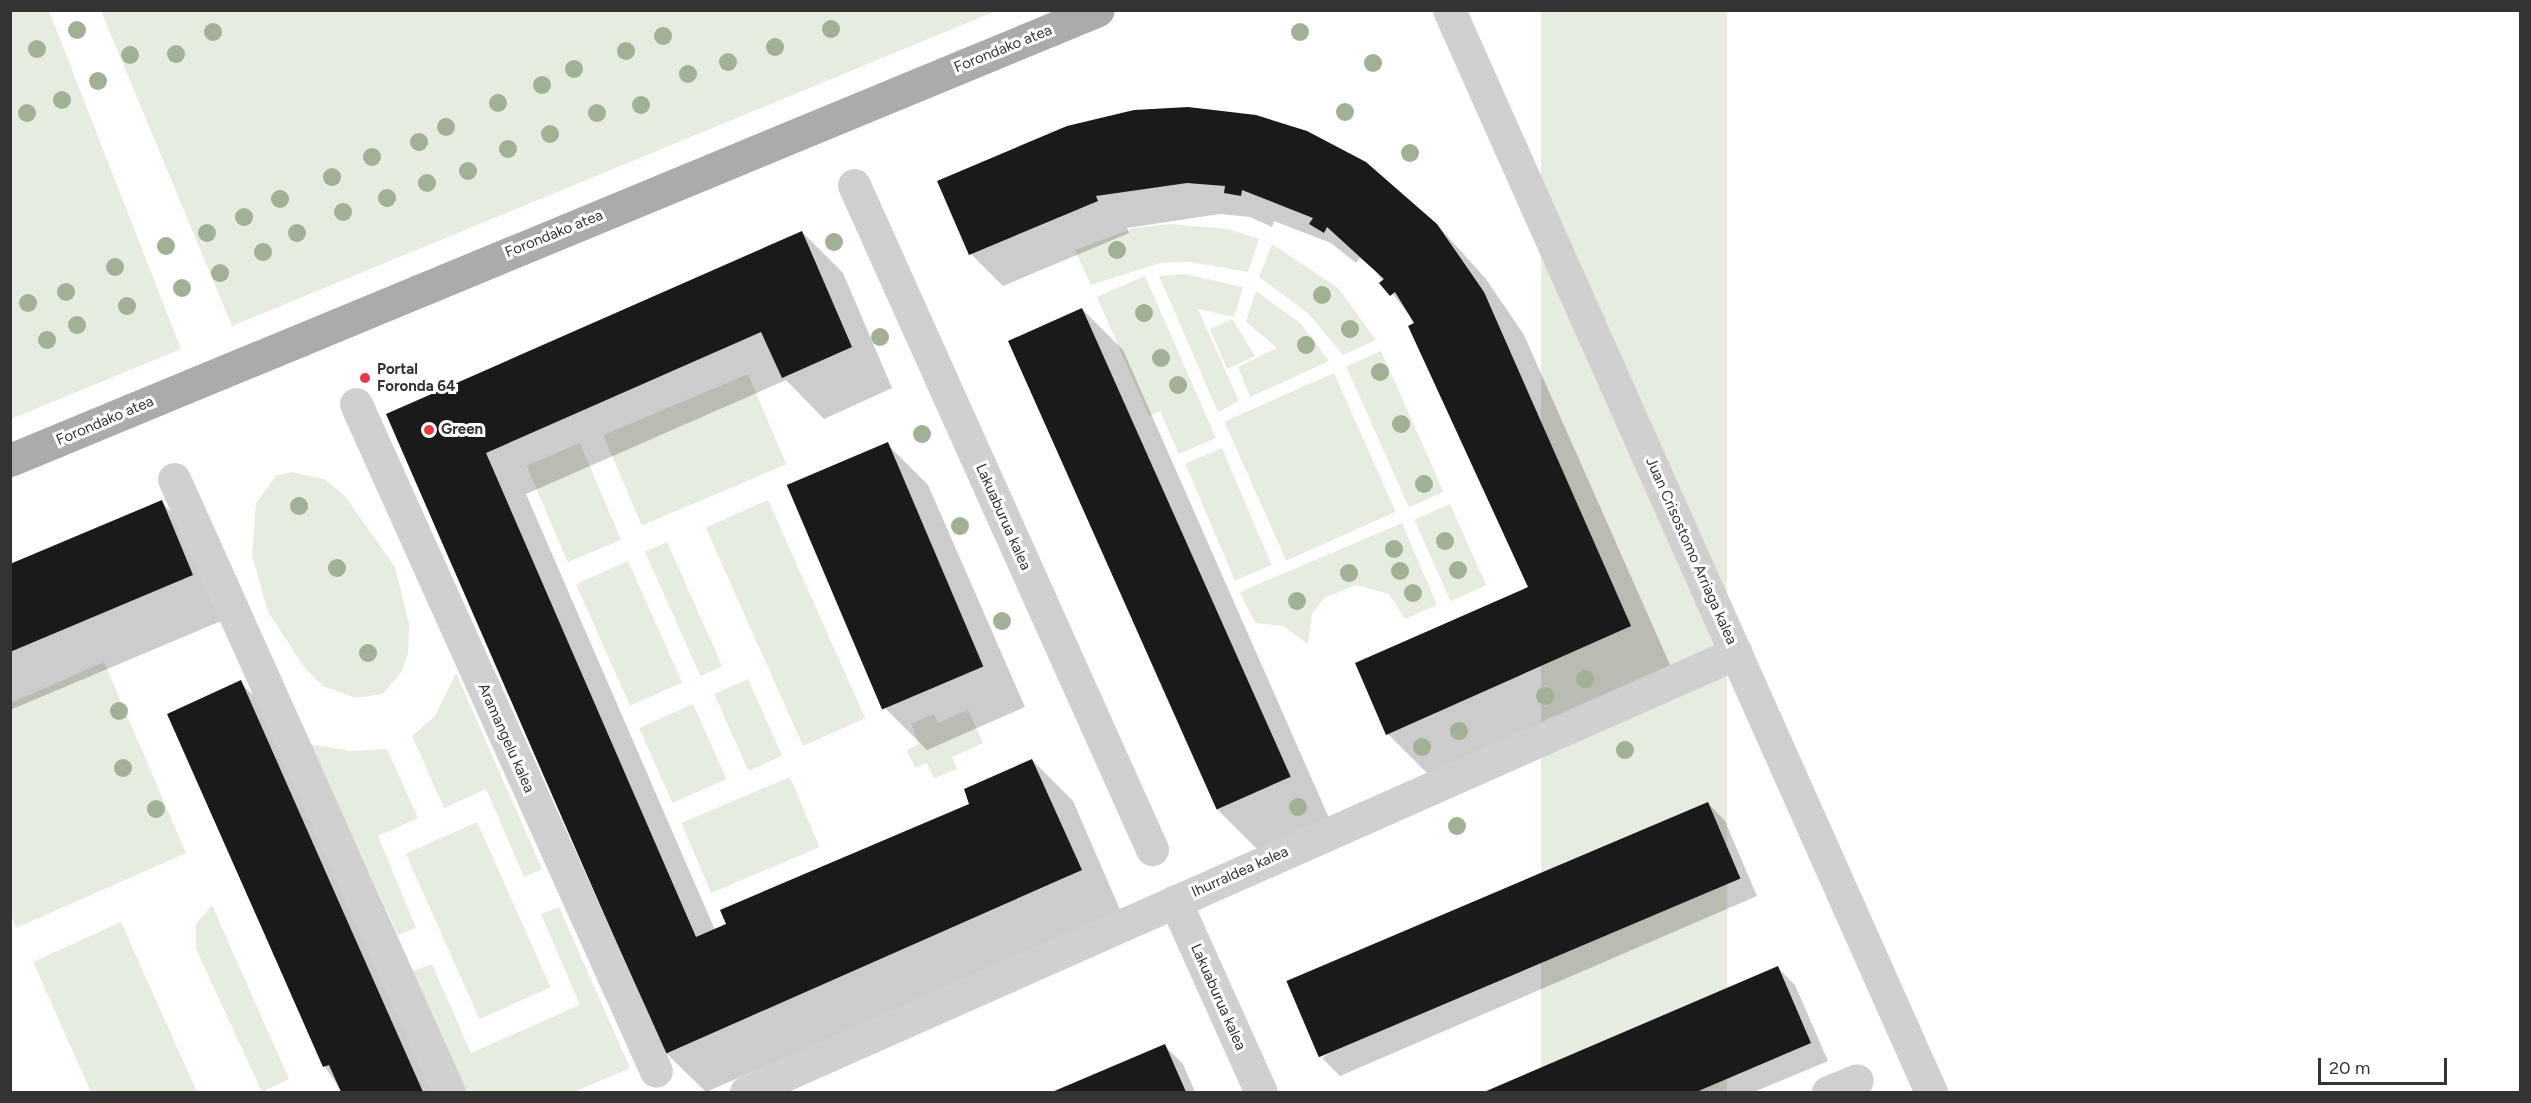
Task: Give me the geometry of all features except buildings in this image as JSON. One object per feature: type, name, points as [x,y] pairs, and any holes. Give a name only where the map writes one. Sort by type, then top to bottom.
[{"type":"main road","name":"Forondako atea","points":[[10,460],[1098,10]]},
{"type":"street","name":"Juan Crisostomo Arriaga kalea","points":[[1449,10],[1931,1092]]},
{"type":"street","name":"Lakuaburua kalea","points":[[854,185],[1152,849]]},
{"type":"street","name":"Aramangelu kalea","points":[[356,404],[656,1071]]},
{"type":"street","points":[[174,479],[449,1092]]},
{"type":"street","name":"Ihurraldea kalea","points":[[746,1092],[1736,653]]},
{"type":"street","name":"Lakuaburua kalea","points":[[1175,901],[1261,1092]]},
{"type":"street","points":[[1828,1092],[1857,1080]]},
{"type":"shaded area","points":[[11,10],[49,11],[181,349],[11,419]]},
{"type":"shaded area","points":[[101,11],[996,11],[232,326]]},
{"type":"shaded area","points":[[1541,11],[1727,11],[1727,1092],[1541,1092]]},
{"type":"shaded area","points":[[1169,224],[1228,229],[1259,239],[1248,272],[1191,262],[1160,263],[1091,285],[1075,250],[1134,228]]},
{"type":"shaded area","points":[[1272,244],[1338,288],[1376,340],[1343,355],[1308,313],[1259,277]]},
{"type":"shaded area","points":[[1185,274],[1243,287],[1234,317],[1198,309],[1239,401],[1218,412],[1159,276]]},
{"type":"shaded area","points":[[1145,276],[1216,438],[1179,454],[1160,411],[1149,416],[1097,297]]},
{"type":"shaded area","points":[[1256,291],[1300,323],[1329,361],[1250,397],[1238,367],[1277,348],[1246,322]]},
{"type":"shaded area","points":[[1232,319],[1255,356],[1227,369],[1210,329]]},
{"type":"shaded area","points":[[1381,351],[1444,492],[1409,507],[1346,366]]},
{"type":"shaded area","points":[[1334,373],[1396,512],[1286,561],[1224,422]]},
{"type":"shaded area","points":[[748,374],[786,464],[642,526],[603,435]]},
{"type":"shaded area","points":[[580,443],[621,540],[568,562],[527,466]]},
{"type":"shaded area","points":[[1222,448],[1272,565],[1235,581],[1185,464]]},
{"type":"shaded area","points":[[291,472],[324,479],[345,496],[395,567],[409,624],[408,653],[402,671],[383,694],[356,698],[323,686],[304,667],[268,612],[252,556],[256,503],[276,476]]},
{"type":"shaded area","points":[[768,500],[865,718],[803,746],[706,528]]},
{"type":"shaded area","points":[[1450,504],[1486,585],[1451,601],[1414,520]]},
{"type":"shaded area","points":[[1402,523],[1437,605],[1405,619],[1389,594],[1356,585],[1324,598],[1312,614],[1308,644],[1283,626],[1255,623],[1240,592]]},
{"type":"shaded area","points":[[667,542],[722,666],[700,676],[645,552]]},
{"type":"shaded area","points":[[628,561],[682,683],[630,706],[576,584]]},
{"type":"shaded area","points":[[104,662],[186,853],[16,928],[10,914],[11,703]]},
{"type":"shaded area","points":[[456,673],[542,869],[524,877],[486,789],[444,808],[412,736],[435,716]]},
{"type":"shaded area","points":[[748,679],[782,756],[748,771],[714,694]]},
{"type":"shaded area","points":[[693,704],[726,779],[672,803],[639,728]]},
{"type":"shaded area","points":[[968,710],[983,743],[952,757],[957,769],[934,778],[927,763],[915,768],[907,750],[919,744],[911,724],[934,714],[938,723]]},
{"type":"shaded area","points":[[310,744],[352,751],[387,749],[418,818],[378,836],[416,928],[398,935]]},
{"type":"shaded area","points":[[790,777],[820,847],[711,893],[681,823]]},
{"type":"shaded area","points":[[477,822],[551,987],[479,1019],[406,854]]},
{"type":"shaded area","points":[[212,905],[289,1079],[262,1092],[196,949],[196,924]]},
{"type":"shaded area","points":[[559,907],[630,1068],[574,1092],[466,1092],[413,971],[432,964],[471,1053],[580,1005],[541,914]]},
{"type":"shaded area","points":[[121,922],[197,1092],[91,1092],[33,962]]},
{"type":"place","name":"Portal Foronda 64","points":[[365,378]]},
{"type":"place","name":"Green","points":[[429,430]]}]
